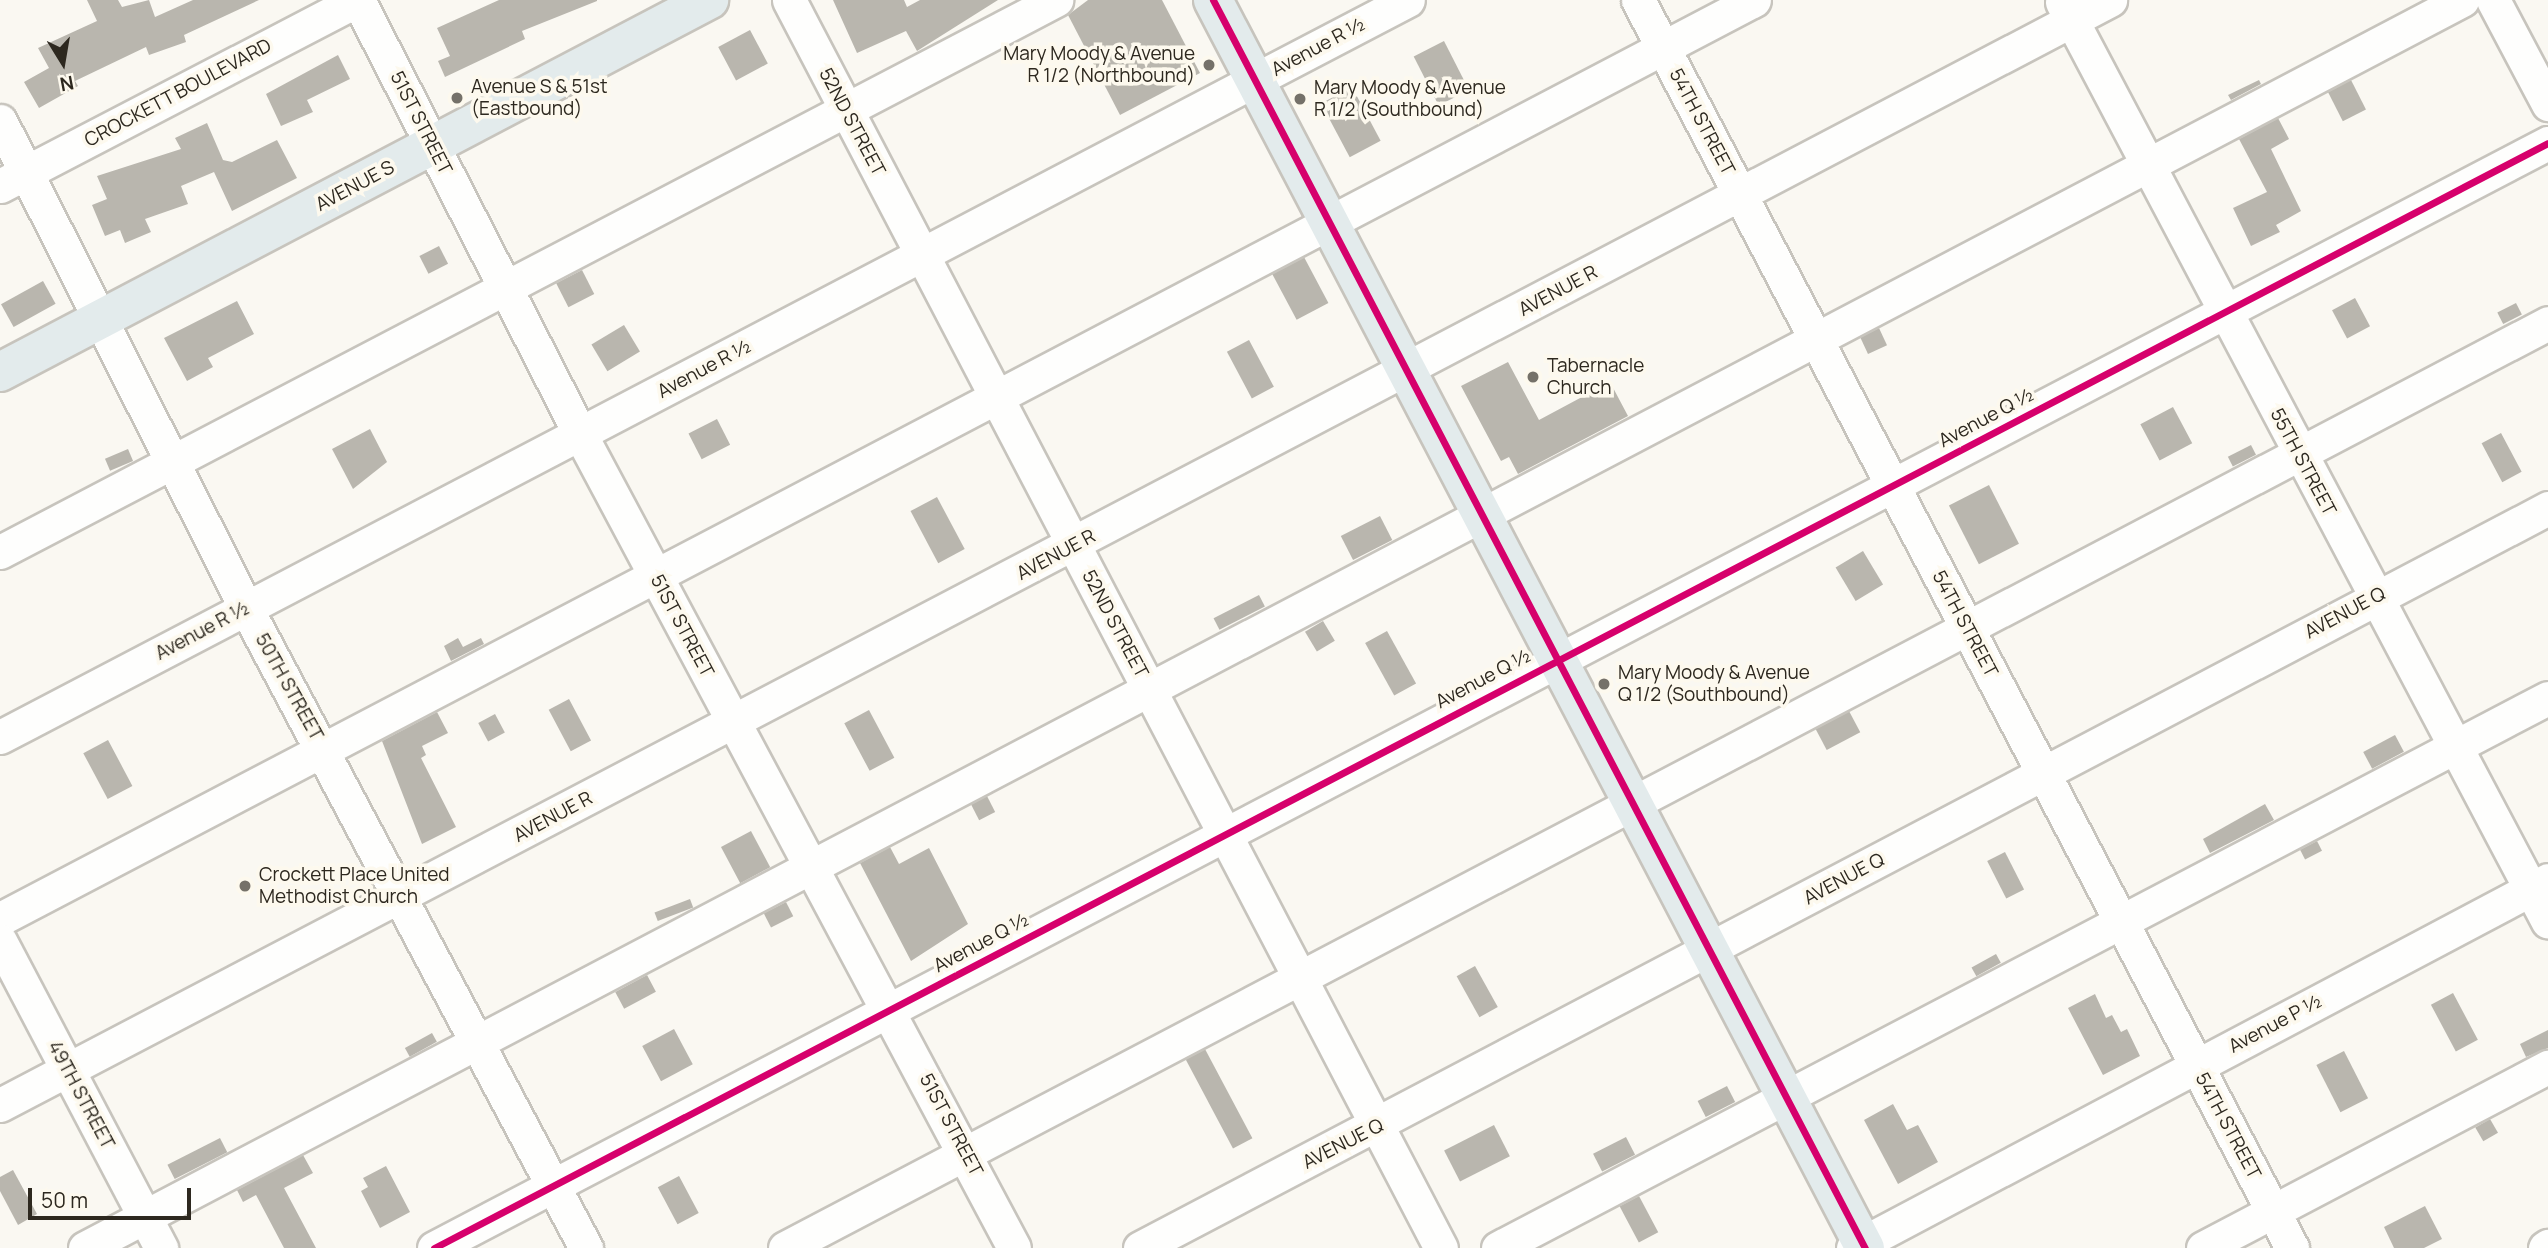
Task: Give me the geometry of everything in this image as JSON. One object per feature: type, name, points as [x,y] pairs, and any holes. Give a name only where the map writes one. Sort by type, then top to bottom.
[{"type":"main road","name":"AVENUE S","points":[[0,372],[709,0]]},
{"type":"main road","points":[[1213,0],[1786,1097],[1860,1246]]},
{"type":"street","name":"51ST STREET","points":[[357,0],[580,434],[1014,1248]]},
{"type":"street","name":"CROCKETT BOULEVARD","points":[[13,179],[357,0]]},
{"type":"street","name":"52ND STREET","points":[[789,0],[1441,1248]]},
{"type":"street","points":[[0,552],[1056,0]]},
{"type":"street","name":"Avenue R ½","points":[[0,737],[1408,0]]},
{"type":"street","name":"54TH STREET","points":[[1639,0],[2292,1248]]},
{"type":"street","points":[[0,919],[1754,0]]},
{"type":"street","name":"AVENUE R","points":[[0,1105],[1741,195],[2066,10],[2110,0]]},
{"type":"street","points":[[85,1248],[1481,512],[1816,340],[2145,164],[2462,0]]},
{"type":"street","points":[[2493,0],[2548,104]]},
{"type":"street","name":"55TH STREET","points":[[2066,10],[2222,311],[2455,747],[2540,884],[2548,922]]},
{"type":"street","name":"50TH STREET","points":[[0,121],[13,179],[100,320],[246,608],[403,896],[586,1248]]},
{"type":"street","name":"Avenue Q ½","points":[[434,1248],[1223,832],[2548,143]]},
{"type":"street","points":[[785,1248],[1634,806],[2548,323]]},
{"type":"street","name":"AVENUE Q","points":[[1140,1248],[1377,1126],[2548,508]]},
{"type":"street","points":[[1498,1248],[2548,698]]},
{"type":"street","name":"Avenue P ½","points":[[1860,1246],[2540,884]]},
{"type":"street","name":"49TH STREET","points":[[0,941],[161,1248]]},
{"type":"street","points":[[2203,1248],[2548,1067]]},
{"type":"building","points":[[87,0],[118,0],[122,7],[149,0],[155,17],[193,0],[259,0],[184,35],[186,42],[149,55],[146,47],[75,81],[78,86],[39,108],[24,82],[49,68],[38,48],[97,21]]},
{"type":"building","points":[[499,0],[597,1],[522,31],[525,39],[445,77],[438,61],[450,56],[437,28]]},
{"type":"building","points":[[833,0],[904,0],[907,7],[920,0],[998,0],[917,51],[906,31],[857,53]]},
{"type":"building","points":[[1088,0],[1162,0],[1200,73],[1120,115],[1068,15]]},
{"type":"building","points":[[750,30],[768,64],[736,80],[718,47]]},
{"type":"building","points":[[1444,41],[1469,90],[1439,105],[1414,56]]},
{"type":"building","points":[[338,55],[350,79],[307,100],[313,112],[281,126],[266,94]]},
{"type":"building","points":[[2259,80],[2261,84],[2231,100],[2228,95]]},
{"type":"building","points":[[2351,80],[2366,109],[2343,121],[2328,92]]},
{"type":"building","points":[[1352,87],[1381,141],[1350,157],[1321,103]]},
{"type":"building","points":[[2278,118],[2289,139],[2271,149],[2301,211],[2276,225],[2280,232],[2251,246],[2233,208],[2267,192],[2239,139]]},
{"type":"building","points":[[207,123],[223,160],[232,162],[277,140],[297,178],[232,211],[214,172],[181,186],[188,204],[145,219],[151,232],[125,243],[120,230],[105,236],[92,205],[107,199],[97,176],[181,149],[175,138]]},
{"type":"building","points":[[439,246],[448,264],[428,274],[419,256]]},
{"type":"building","points":[[1304,257],[1328,303],[1297,320],[1272,274]]},
{"type":"building","points":[[582,270],[594,294],[568,307],[556,283]]},
{"type":"building","points":[[43,281],[56,304],[14,327],[1,304]]},
{"type":"building","points":[[2355,298],[2370,326],[2347,338],[2332,310]]},
{"type":"building","points":[[237,301],[254,334],[208,358],[213,367],[187,381],[164,338]]},
{"type":"building","points":[[2516,303],[2522,315],[2503,324],[2497,313]]},
{"type":"building","points":[[624,325],[640,352],[607,371],[591,345]]},
{"type":"building","points":[[1879,328],[1887,345],[1868,354],[1860,337]]},
{"type":"building","points":[[1249,340],[1274,387],[1252,399],[1227,352]]},
{"type":"building","points":[[1508,362],[1539,420],[1610,382],[1628,416],[1518,474],[1509,457],[1501,461],[1461,386]]},
{"type":"building","points":[[2173,407],[2192,443],[2160,461],[2140,424]]},
{"type":"building","points":[[717,419],[730,445],[702,459],[688,434]]},
{"type":"building","points":[[370,429],[387,462],[353,489],[332,449]]},
{"type":"building","points":[[2501,433],[2522,472],[2502,482],[2482,443]]},
{"type":"building","points":[[2251,445],[2256,455],[2233,467],[2228,457]]},
{"type":"building","points":[[128,449],[133,461],[110,471],[105,459]]},
{"type":"building","points":[[1989,485],[2019,544],[1979,564],[1949,505]]},
{"type":"building","points":[[937,497],[965,549],[938,563],[911,511]]},
{"type":"building","points":[[1380,516],[1392,540],[1353,560],[1341,536]]},
{"type":"building","points":[[1863,551],[1883,584],[1856,601],[1836,567]]},
{"type":"building","points":[[1259,595],[1265,607],[1219,630],[1214,618]]},
{"type":"building","points":[[1323,621],[1335,641],[1317,652],[1305,632]]},
{"type":"building","points":[[1387,631],[1416,683],[1394,696],[1365,643]]},
{"type":"building","points":[[458,638],[463,647],[481,638],[484,644],[451,661],[444,646]]},
{"type":"building","points":[[569,699],[591,740],[571,751],[549,710]]},
{"type":"building","points":[[869,710],[894,758],[870,771],[844,723]]},
{"type":"building","points":[[1849,711],[1860,732],[1827,750],[1815,729]]},
{"type":"building","points":[[437,712],[448,733],[422,746],[426,755],[421,758],[456,827],[422,844],[382,741]]},
{"type":"building","points":[[495,714],[505,733],[488,741],[478,723]]},
{"type":"building","points":[[2395,735],[2404,752],[2372,769],[2363,752]]},
{"type":"building","points":[[108,740],[132,786],[108,799],[83,753]]},
{"type":"building","points":[[987,796],[995,812],[979,820],[971,804]]},
{"type":"building","points":[[2265,804],[2274,820],[2210,853],[2203,839]]},
{"type":"building","points":[[751,831],[770,867],[740,883],[721,847]]},
{"type":"building","points":[[2317,841],[2322,851],[2305,859],[2300,850]]},
{"type":"building","points":[[890,847],[899,864],[929,848],[968,924],[911,961],[860,863]]},
{"type":"building","points":[[2005,852],[2024,889],[2006,899],[1987,861]]},
{"type":"building","points":[[690,899],[693,907],[658,921],[655,913]]},
{"type":"building","points":[[786,902],[793,916],[771,928],[764,913]]},
{"type":"building","points":[[1996,954],[2001,963],[1976,976],[1972,968]]},
{"type":"building","points":[[1475,966],[1498,1007],[1479,1017],[1457,976]]},
{"type":"building","points":[[647,975],[656,992],[624,1009],[615,992]]},
{"type":"building","points":[[2453,993],[2478,1040],[2456,1052],[2431,1005]]},
{"type":"building","points":[[2095,994],[2106,1018],[2112,1015],[2121,1032],[2127,1029],[2140,1056],[2103,1075],[2068,1008]]},
{"type":"building","points":[[674,1029],[693,1064],[661,1081],[642,1046]]},
{"type":"building","points":[[2548,1030],[2548,1048],[2526,1057],[2520,1044]]},
{"type":"building","points":[[432,1033],[437,1042],[410,1057],[405,1048]]},
{"type":"building","points":[[1205,1049],[1252,1138],[1233,1149],[1186,1059]]},
{"type":"building","points":[[2344,1051],[2368,1098],[2340,1112],[2316,1065]]},
{"type":"building","points":[[1727,1086],[1735,1102],[1706,1117],[1698,1101]]},
{"type":"building","points":[[1893,1104],[1907,1130],[1918,1125],[1938,1162],[1898,1184],[1864,1120]]},
{"type":"building","points":[[2490,1119],[2498,1133],[2483,1141],[2475,1128]]},
{"type":"building","points":[[1494,1125],[1510,1156],[1460,1182],[1444,1150]]},
{"type":"building","points":[[1626,1137],[1635,1155],[1602,1172],[1593,1154]]},
{"type":"building","points":[[220,1138],[227,1152],[175,1179],[167,1165]]},
{"type":"building","points":[[303,1155],[313,1173],[284,1188],[316,1248],[284,1248],[256,1195],[243,1202],[237,1190]]},
{"type":"building","points":[[386,1166],[410,1212],[380,1228],[361,1191],[368,1187],[363,1178]]},
{"type":"building","points":[[13,1170],[37,1214],[18,1225],[0,1191],[0,1177]]},
{"type":"building","points":[[679,1176],[699,1213],[678,1224],[658,1187]]},
{"type":"building","points":[[1639,1196],[1658,1232],[1639,1243],[1620,1206]]},
{"type":"building","points":[[2425,1206],[2442,1239],[2424,1248],[2394,1248],[2384,1227]]},
{"type":"cycle path","points":[[1213,0],[1865,1248]]},
{"type":"cycle path","points":[[434,1248],[2548,143]]},
{"type":"place","name":"Mary Moody & Avenue R 1/2 (Northbound)","points":[[1209,65]]},
{"type":"place","name":"Avenue S & 51st (Eastbound)","points":[[457,98]]},
{"type":"place","name":"Mary Moody & Avenue R 1/2 (Southbound)","points":[[1300,99]]},
{"type":"place","name":"Tabernacle Church","points":[[1533,377]]},
{"type":"place","name":"Mary Moody & Avenue Q 1/2 (Southbound)","points":[[1604,684]]},
{"type":"place","name":"Crockett Place United Methodist Church","points":[[245,886]]}]
